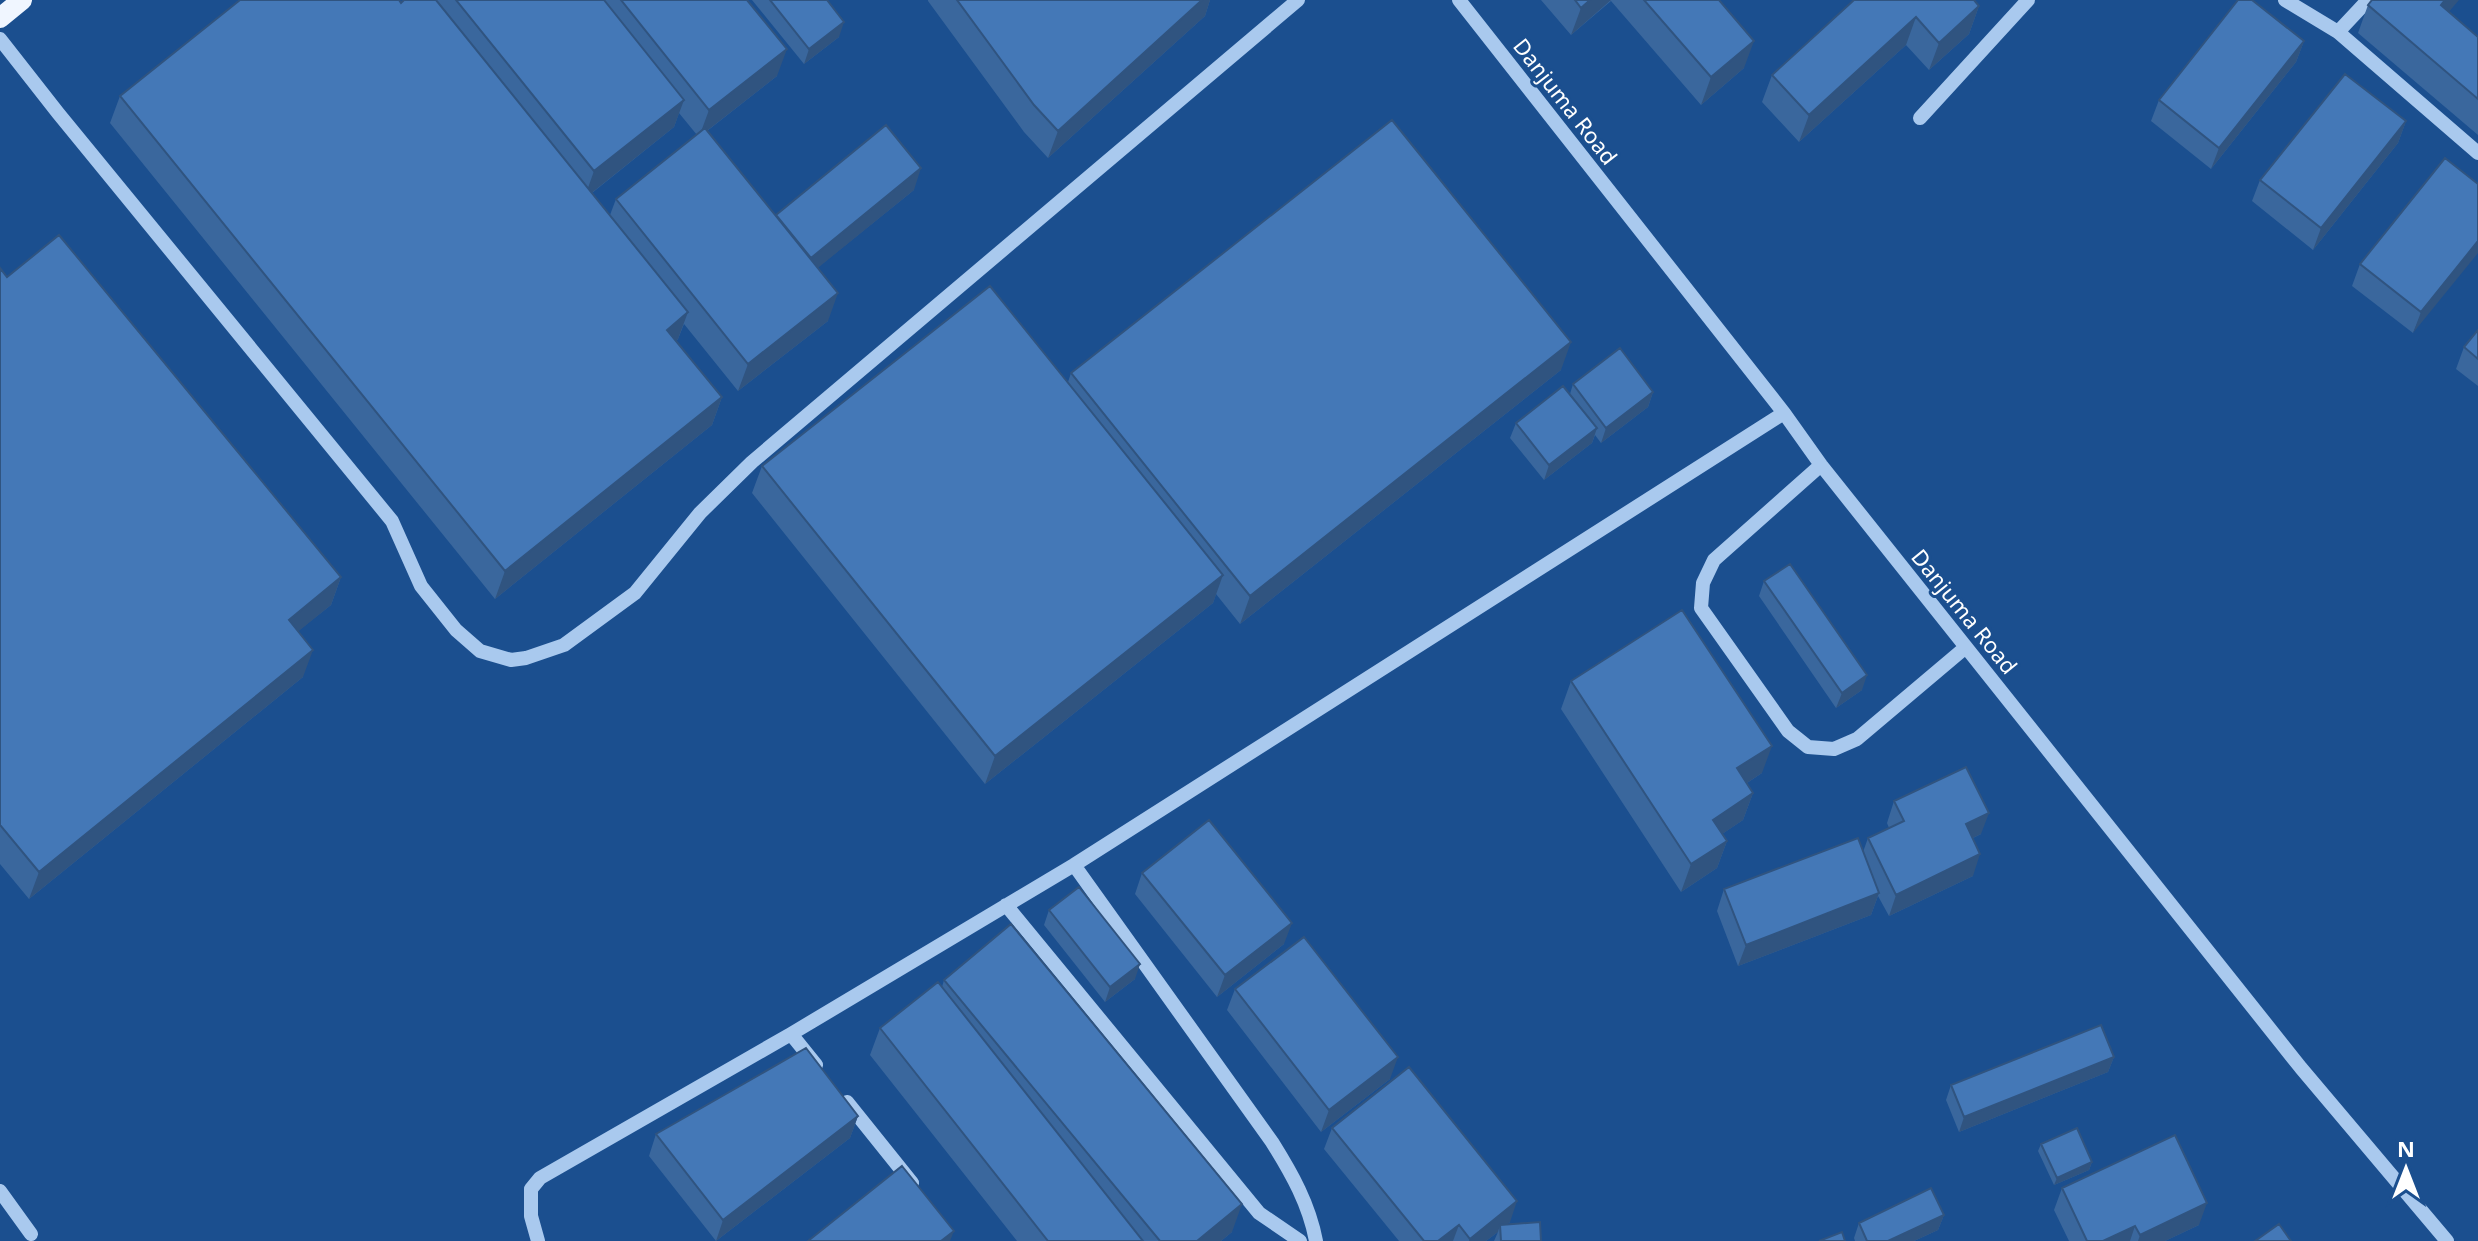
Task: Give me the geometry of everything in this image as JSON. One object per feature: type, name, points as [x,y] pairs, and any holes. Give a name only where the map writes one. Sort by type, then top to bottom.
[{"type":"main road","points":[[0,18],[22,0]]},
{"type":"street","points":[[0,39],[392,521],[421,586],[456,630],[480,651],[511,660],[564,645],[635,593],[700,513],[752,462],[1298,0]]},
{"type":"street","name":"Danjuma Road","points":[[1459,0],[1784,413],[1821,465],[2301,1068],[2447,1241]]},
{"type":"street","points":[[1920,118],[2028,0]]},
{"type":"street","points":[[2285,0],[2338,32],[2478,153]]},
{"type":"street","points":[[2338,32],[2368,0]]},
{"type":"street","points":[[538,1241],[531,1216],[531,1189],[540,1178],[791,1034],[1074,865],[1784,413]]},
{"type":"street","points":[[1821,465],[1714,560],[1703,583],[1701,608],[1788,731],[1808,747],[1834,749],[1857,739],[1966,647]]},
{"type":"street","points":[[1074,865],[1272,1142],[1297,1182],[1312,1220],[1316,1241]]},
{"type":"street","points":[[1006,905],[1259,1213],[1300,1241]]},
{"type":"street","points":[[791,1034],[921,1194]]},
{"type":"street","points":[[0,1191],[31,1234]]},
{"type":"building","points":[[240,0],[399,0],[401,3],[404,0],[436,0],[688,312],[667,330],[722,397],[505,571],[120,96]]},
{"type":"building","points":[[456,0],[604,0],[684,100],[594,171]]},
{"type":"building","points":[[621,0],[747,0],[787,49],[709,110]]},
{"type":"building","points":[[770,0],[827,0],[844,22],[809,49]]},
{"type":"building","points":[[957,0],[1202,0],[1058,131],[1034,105]]},
{"type":"building","points":[[1575,0],[1590,0],[1581,8]]},
{"type":"building","points":[[1644,0],[1719,0],[1754,41],[1711,77]]},
{"type":"building","points":[[1854,0],[1974,0],[1979,6],[1939,43],[1916,17],[1809,115],[1772,75]]},
{"type":"building","points":[[2238,0],[2252,0],[2304,41],[2219,148],[2159,100]]},
{"type":"building","points":[[2372,0],[2445,0],[2441,5],[2478,37],[2478,99],[2368,5]]},
{"type":"building","points":[[2345,74],[2406,121],[2321,228],[2260,180]]},
{"type":"building","points":[[1392,120],[1571,342],[1250,596],[1071,373]]},
{"type":"building","points":[[886,125],[921,168],[811,258],[776,215]]},
{"type":"building","points":[[705,128],[838,293],[748,364],[616,199]]},
{"type":"building","points":[[2445,158],[2478,184],[2478,241],[2421,312],[2360,264]]},
{"type":"building","points":[[59,235],[341,577],[289,620],[313,650],[39,872],[0,825],[0,268],[7,277]]},
{"type":"building","points":[[990,286],[1223,575],[995,756],[762,466]]},
{"type":"building","points":[[2478,330],[2478,359],[2464,347]]},
{"type":"building","points":[[1620,348],[1653,392],[1606,428],[1573,384]]},
{"type":"building","points":[[1563,386],[1597,428],[1549,465],[1516,423]]},
{"type":"building","points":[[1790,564],[1867,675],[1842,693],[1764,581]]},
{"type":"building","points":[[1682,610],[1772,746],[1737,768],[1753,793],[1713,820],[1727,841],[1691,864],[1571,681]]},
{"type":"building","points":[[1966,767],[1989,813],[1966,824],[1980,854],[1896,895],[1868,838],[1904,821],[1894,801]]},
{"type":"building","points":[[1209,820],[1292,923],[1225,975],[1142,873]]},
{"type":"building","points":[[1858,838],[1879,893],[1746,945],[1724,889]]},
{"type":"building","points":[[1079,887],[1140,964],[1110,987],[1049,910]]},
{"type":"building","points":[[1011,924],[1242,1204],[1197,1241],[1160,1241],[944,980]]},
{"type":"building","points":[[1304,937],[1398,1057],[1329,1110],[1235,989]]},
{"type":"building","points":[[938,982],[1143,1241],[1048,1241],[880,1028]]},
{"type":"building","points":[[2101,1025],[2114,1057],[1964,1117],[1951,1085]]},
{"type":"building","points":[[806,1048],[858,1116],[723,1220],[656,1134]]},
{"type":"building","points":[[1409,1067],[1517,1201],[1470,1239],[1459,1225],[1438,1241],[1424,1241],[1332,1128]]},
{"type":"building","points":[[2077,1128],[2092,1162],[2057,1178],[2041,1144]]},
{"type":"building","points":[[2175,1135],[2207,1203],[2140,1235],[2135,1226],[2103,1241],[2087,1241],[2062,1188]]},
{"type":"building","points":[[902,1166],[954,1231],[941,1241],[808,1241]]},
{"type":"building","points":[[1931,1188],[1944,1215],[1888,1241],[1867,1241],[1859,1223]]},
{"type":"building","points":[[1540,1222],[1541,1241],[1501,1241],[1500,1225]]},
{"type":"building","points":[[2279,1224],[2291,1241],[2255,1241]]},
{"type":"building","points":[[1842,1232],[1845,1241],[1819,1241]]}]
